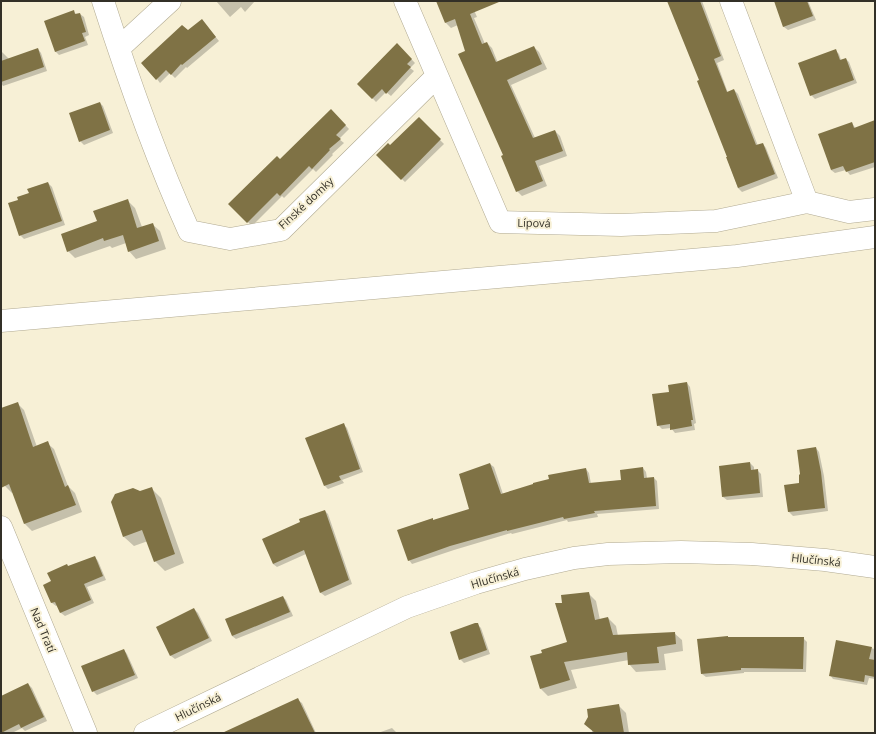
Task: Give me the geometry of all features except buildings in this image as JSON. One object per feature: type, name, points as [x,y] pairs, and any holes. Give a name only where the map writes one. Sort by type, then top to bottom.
[{"type":"street","name":"Finské domky","points":[[103,1],[118,48],[171,190],[189,231],[230,239],[281,230],[437,76]]},
{"type":"street","points":[[118,48],[170,1]]},
{"type":"street","name":"Lípová","points":[[405,1],[500,222],[621,225],[716,221],[807,202],[849,212],[875,209]]},
{"type":"street","points":[[731,1],[807,202]]},
{"type":"street","points":[[1,321],[737,256],[875,237]]},
{"type":"street","name":"Nad Tratí","points":[[1,526],[86,733]]},
{"type":"street","name":"Hlučínská","points":[[145,733],[407,607],[476,583],[525,569],[574,558],[608,554],[681,552],[752,554],[825,560],[875,567]]}]
